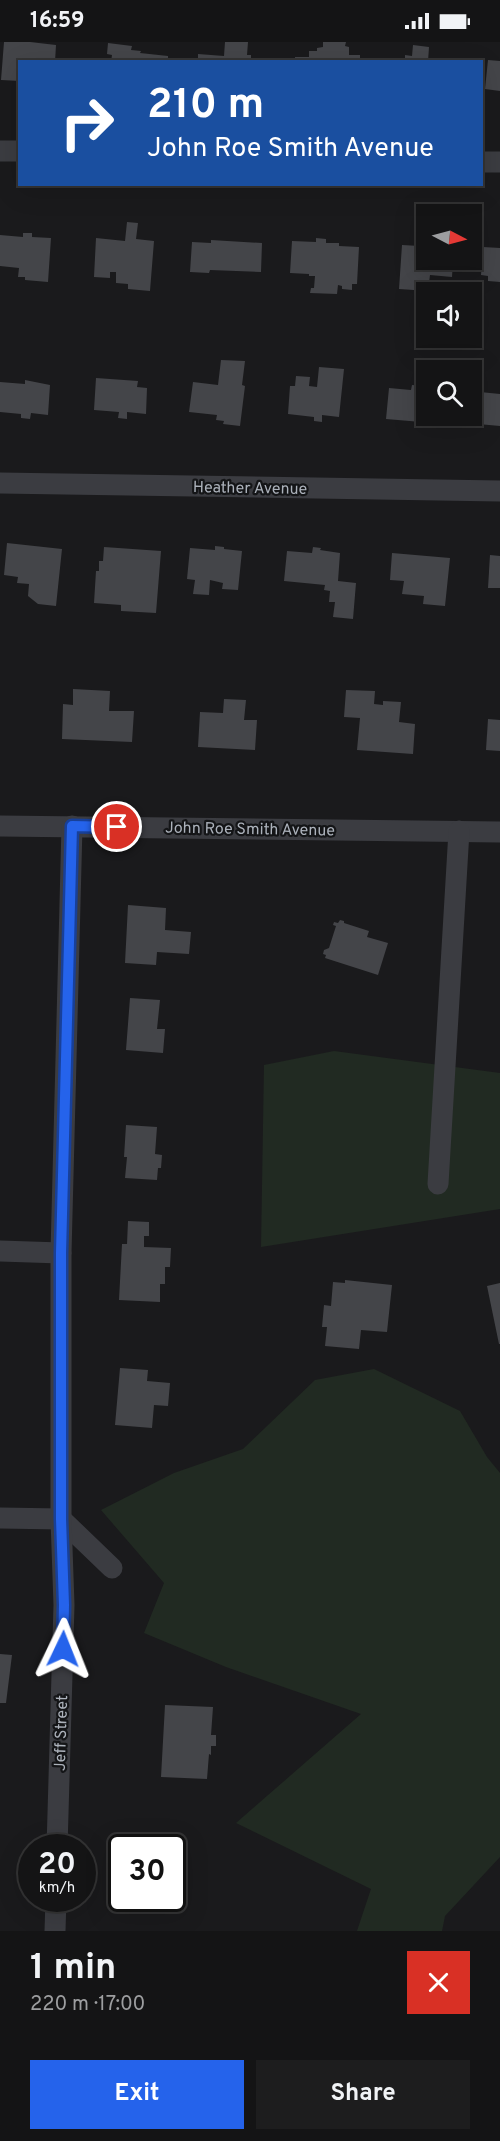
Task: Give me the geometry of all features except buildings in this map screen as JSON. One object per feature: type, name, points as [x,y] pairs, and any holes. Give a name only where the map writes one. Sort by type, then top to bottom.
[{"type":"street","points":[[0,151],[18,152]]},
{"type":"street","points":[[483,162],[500,162]]},
{"type":"street","name":"Heather Avenue","points":[[0,483],[500,491]]},
{"type":"street","name":"John Roe Smith Avenue","points":[[0,826],[500,832]]},
{"type":"street","name":"Jeff Street","points":[[57,1834],[64,1605],[61,1519],[61,1253],[72,826]]},
{"type":"street","points":[[438,1184],[459,831]]},
{"type":"street","points":[[0,1251],[61,1253]]},
{"type":"street","points":[[0,1518],[61,1519],[111,1568]]},
{"type":"street","points":[[55,1931],[56,1912]]},
{"type":"shaded area","points":[[334,1051],[500,1073],[500,1209],[261,1247],[264,1065]]},
{"type":"shaded area","points":[[374,1369],[460,1411],[487,1457],[500,1473],[500,1857],[445,1916],[442,1931],[357,1931],[371,1889],[236,1823],[361,1714],[226,1667],[144,1633],[164,1583],[101,1510],[174,1473],[243,1449],[315,1380]]},
{"type":"route","points":[[63,1649],[61,1253],[72,826],[117,827]]}]
